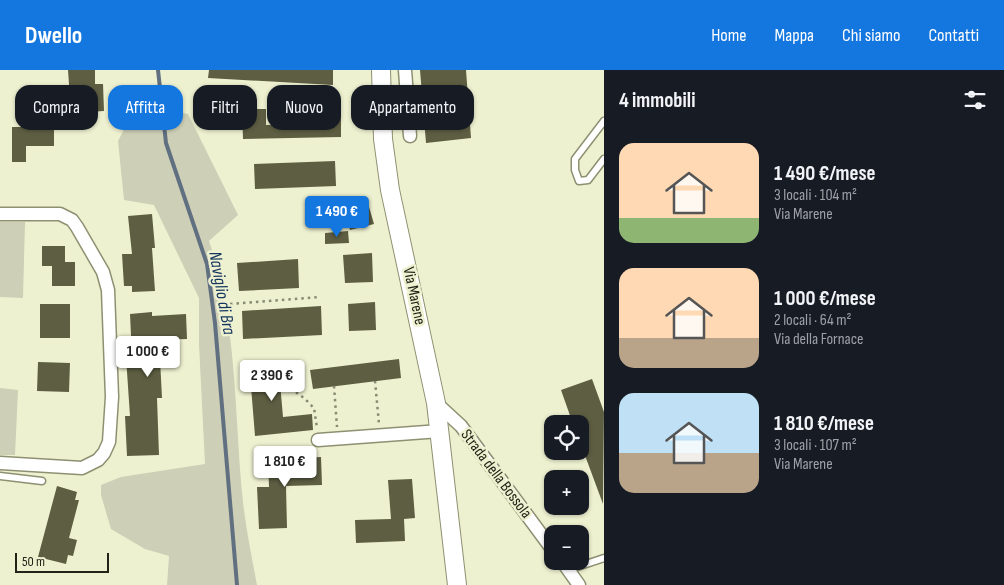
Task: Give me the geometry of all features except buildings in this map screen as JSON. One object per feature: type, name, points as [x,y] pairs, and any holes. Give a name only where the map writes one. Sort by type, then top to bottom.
[{"type":"main road","name":"Via Marene","points":[[381,70],[383,139],[390,190],[436,403],[457,585]]},
{"type":"street","points":[[405,70],[410,136]]},
{"type":"street","points":[[0,214],[60,214],[72,220],[77,228],[106,281],[112,397],[109,442],[104,453],[90,465],[74,469],[0,463]]},
{"type":"street","name":"Strada della Bossola","points":[[436,403],[461,426],[544,538]]},
{"type":"street","points":[[318,440],[440,431]]},
{"type":"street","points":[[568,570],[579,585]]},
{"type":"lane","points":[[604,121],[575,159],[575,170],[579,181],[588,180],[604,158]]},
{"type":"lane","points":[[0,476],[42,481]]},
{"type":"lane","points":[[589,561],[604,558]]},
{"type":"path","points":[[230,304],[319,297]]},
{"type":"path","points":[[280,381],[304,398],[314,408],[317,416],[318,440]]},
{"type":"path","points":[[375,381],[380,435]]},
{"type":"path","points":[[334,386],[338,438]]},
{"type":"green space","points":[[183,113],[188,114],[193,124],[193,130],[196,130],[238,215],[209,241],[218,272],[230,337],[243,502],[257,585],[167,585],[169,556],[145,549],[111,529],[101,495],[101,485],[121,477],[205,464],[199,344],[199,298],[154,205],[124,200],[118,141],[124,130],[183,130]]},
{"type":"green space","points":[[0,222],[25,222],[23,298],[0,297]]},
{"type":"green space","points":[[0,388],[18,390],[15,455],[0,455]]},
{"type":"waterway","name":"Naviglio di Bra","points":[[158,70],[166,143],[207,264],[215,323],[237,585]]}]
